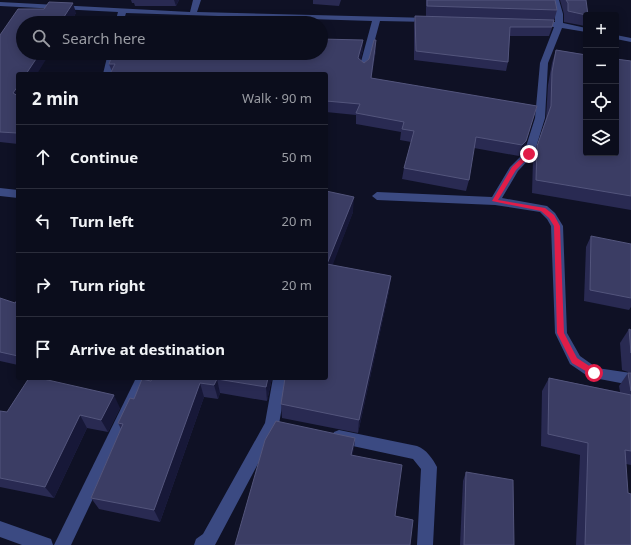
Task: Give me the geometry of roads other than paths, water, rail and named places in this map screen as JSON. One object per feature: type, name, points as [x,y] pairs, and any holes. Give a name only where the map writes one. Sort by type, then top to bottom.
[{"type":"street","points":[[193,14],[197,0]]},
{"type":"street","points":[[495,201],[514,169],[529,154],[540,118],[544,63],[559,25],[559,14],[555,0]]},
{"type":"street","points":[[0,4],[123,9],[193,14],[285,16]]},
{"type":"street","points":[[121,16],[123,9]]},
{"type":"street","points":[[328,17],[441,20]]},
{"type":"street","points":[[363,69],[377,18]]},
{"type":"street","points":[[528,24],[559,25],[583,29]]},
{"type":"street","points":[[619,38],[631,40]]},
{"type":"street","points":[[107,72],[110,60]]},
{"type":"street","points":[[0,192],[16,194]]},
{"type":"street","points":[[377,196],[470,199],[495,201],[543,209],[551,216],[557,226],[561,333],[575,360],[594,373],[631,379]]},
{"type":"street","points":[[62,545],[142,380]]},
{"type":"street","points":[[202,545],[209,540],[272,424],[280,380]]},
{"type":"street","points":[[272,424],[287,427]]},
{"type":"street","points":[[325,434],[417,453],[426,461],[429,467],[425,545]]},
{"type":"street","points":[[0,529],[45,545]]}]
